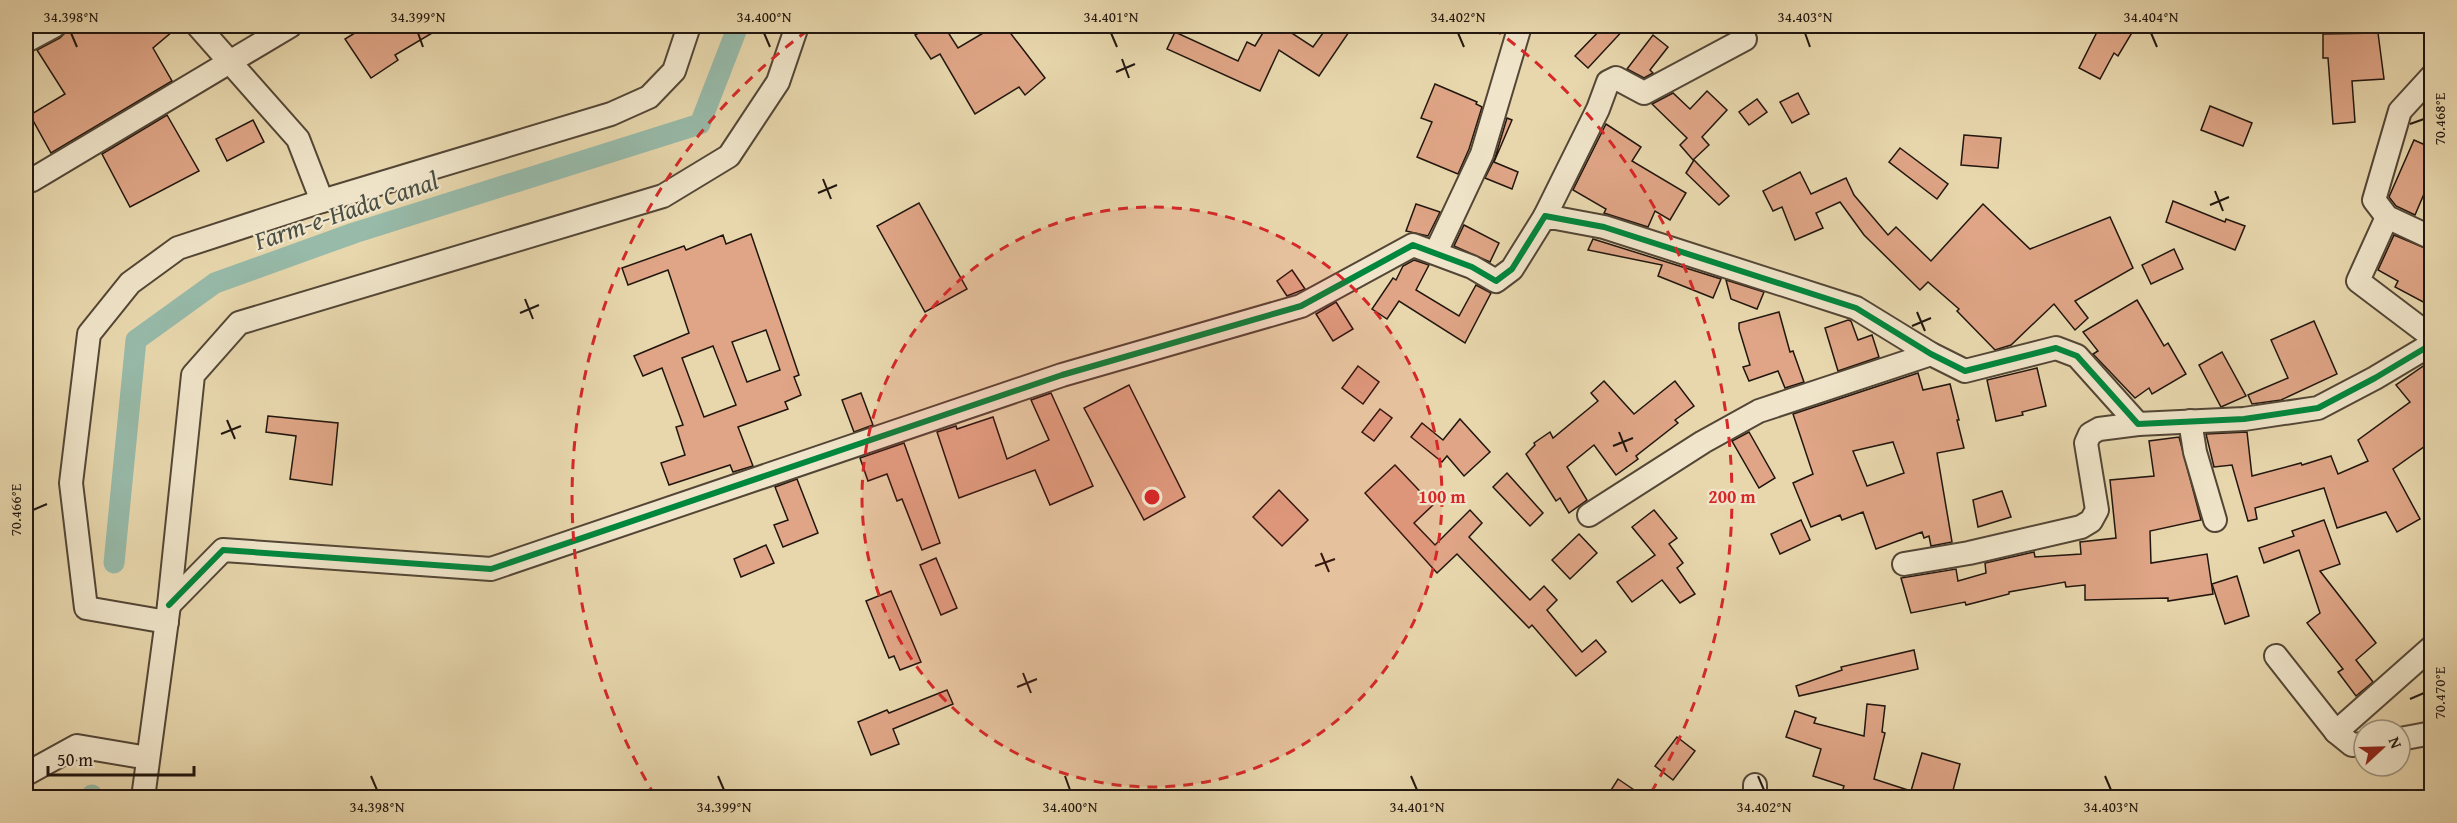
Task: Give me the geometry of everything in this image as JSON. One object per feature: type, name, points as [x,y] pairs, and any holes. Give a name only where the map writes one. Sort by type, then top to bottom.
[{"type":"street","points":[[26,41],[54,26]]},
{"type":"street","points":[[198,26],[231,60],[298,139],[322,201]]},
{"type":"street","points":[[33,180],[290,26]]},
{"type":"street","points":[[168,613],[86,608],[70,483],[89,334],[130,284],[178,248],[322,201],[611,114],[649,97],[674,71],[689,26]]},
{"type":"street","points":[[143,798],[168,613],[193,375],[239,323],[663,196],[729,156],[778,82],[796,26]]},
{"type":"street","points":[[1436,252],[1482,153],[1520,26]]},
{"type":"street","points":[[168,613],[223,550],[491,569],[1062,375],[1301,306],[1413,245],[1436,252],[1496,281],[1512,269],[1538,232],[1598,109],[1608,82],[1616,78],[1644,93],[1745,39]]},
{"type":"street","points":[[2432,76],[2400,111],[2374,200],[2388,217],[2432,238]]},
{"type":"street","points":[[1545,216],[1604,227],[1856,308],[1931,354],[1965,371],[2056,348],[2077,356],[2138,424]]},
{"type":"street","points":[[2388,217],[2358,281],[2432,337]]},
{"type":"street","points":[[1904,564],[1980,551],[2080,527],[2091,521],[2097,510],[2086,443],[2090,434],[2099,429],[2138,424],[2244,418],[2318,408],[2432,344]]},
{"type":"street","points":[[1589,515],[1703,442],[1760,411],[1931,354]]},
{"type":"street","points":[[2190,421],[2195,452],[2215,520]]},
{"type":"street","points":[[2336,732],[2432,647]]},
{"type":"street","points":[[2276,656],[2336,732],[2352,745]]},
{"type":"street","points":[[2412,737],[2432,733]]},
{"type":"street","points":[[26,774],[77,746],[148,758]]},
{"type":"building","points":[[72,26],[179,26],[153,48],[172,81],[51,153],[30,115],[65,94],[37,50],[60,38]]},
{"type":"building","points":[[366,26],[444,26],[395,55],[398,60],[371,78],[345,39]]},
{"type":"building","points":[[931,26],[944,26],[958,48],[985,32],[980,26],[1005,26],[1045,78],[1025,95],[1019,87],[975,114],[940,54],[931,59],[915,35]]},
{"type":"building","points":[[1267,26],[1281,26],[1313,47],[1328,26],[1353,26],[1319,76],[1279,50],[1260,91],[1167,49],[1175,32],[1238,61],[1247,42],[1255,46]]},
{"type":"building","points":[[1604,26],[1627,26],[1588,68],[1575,56]]},
{"type":"building","points":[[2100,26],[2136,26],[2118,56],[2114,53],[2100,79],[2079,68]]},
{"type":"building","points":[[2378,33],[2384,79],[2352,81],[2355,122],[2333,124],[2328,58],[2323,58],[2323,34]]},
{"type":"building","points":[[1653,35],[1668,47],[1650,70],[1653,73],[1644,78],[1627,69]]},
{"type":"building","points":[[1435,84],[1477,102],[1476,104],[1482,107],[1469,149],[1458,174],[1417,157],[1432,122],[1421,118]]},
{"type":"building","points":[[1707,91],[1727,110],[1702,137],[1709,145],[1693,160],[1680,145],[1687,138],[1652,104],[1673,93],[1690,109]]},
{"type":"building","points":[[1798,93],[1809,114],[1792,123],[1780,102]]},
{"type":"building","points":[[1757,99],[1767,112],[1749,125],[1739,112]]},
{"type":"building","points":[[2210,106],[2252,123],[2243,146],[2201,130]]},
{"type":"building","points":[[167,115],[199,171],[130,207],[102,154]]},
{"type":"building","points":[[1507,118],[1512,120],[1494,162],[1518,172],[1512,189],[1485,178],[1495,158]]},
{"type":"building","points":[[253,120],[264,142],[227,161],[216,139]]},
{"type":"building","points":[[1606,124],[1641,147],[1632,161],[1686,193],[1670,220],[1655,211],[1648,227],[1604,213],[1606,209],[1573,190]]},
{"type":"building","points":[[1964,135],[2001,138],[1998,168],[1961,165]]},
{"type":"building","points":[[2414,140],[2432,148],[2432,197],[2424,194],[2415,215],[2396,206],[2389,197]]},
{"type":"building","points":[[1900,148],[1948,184],[1937,199],[1889,162]]},
{"type":"building","points":[[1694,160],[1729,196],[1719,205],[1686,173]]},
{"type":"building","points":[[1800,172],[1811,194],[1846,178],[1854,195],[1888,235],[1896,227],[1931,261],[1983,204],[2030,249],[2110,217],[2133,268],[2075,301],[2088,318],[2075,330],[2054,304],[2011,345],[1995,350],[1957,311],[1959,309],[1928,282],[1920,290],[1864,235],[1840,202],[1816,213],[1823,228],[1795,240],[1782,207],[1773,211],[1763,191]]},
{"type":"building","points":[[2173,201],[2225,222],[2226,219],[2245,226],[2235,250],[2166,222]]},
{"type":"building","points":[[919,203],[967,289],[925,312],[877,226]]},
{"type":"building","points":[[1416,204],[1440,212],[1428,236],[1406,231]]},
{"type":"building","points":[[1464,225],[1499,243],[1490,262],[1454,246]]},
{"type":"building","points":[[751,234],[799,375],[794,377],[801,395],[785,402],[788,409],[738,427],[753,466],[733,472],[730,465],[669,485],[661,463],[685,455],[676,427],[683,425],[662,368],[643,376],[634,356],[689,333],[668,270],[628,285],[622,268],[684,246],[686,250],[723,235],[726,244]],"holes":[[[766,330],[780,370],[747,382],[732,342]],[[713,346],[736,405],[704,417],[682,358]]]},
{"type":"building","points":[[2394,235],[2432,251],[2432,296],[2427,304],[2395,287],[2398,281],[2378,270]]},
{"type":"building","points":[[1593,239],[1721,279],[1713,298],[1658,276],[1662,265],[1588,250]]},
{"type":"building","points":[[2174,249],[2183,269],[2151,284],[2142,265]]},
{"type":"building","points":[[1414,260],[1429,265],[1416,290],[1459,316],[1476,285],[1491,293],[1465,343],[1399,301],[1387,319],[1372,309],[1393,278],[1396,280],[1403,266]]},
{"type":"building","points":[[1292,270],[1305,289],[1287,296],[1277,281]]},
{"type":"building","points":[[1726,280],[1764,292],[1757,309],[1731,299]]},
{"type":"building","points":[[2137,300],[2164,346],[2168,343],[2186,374],[2152,394],[2149,388],[2135,398],[2093,354],[2098,351],[2083,332]]},
{"type":"building","points":[[1336,302],[1353,329],[1333,341],[1316,314]]},
{"type":"building","points":[[1779,312],[1790,352],[1793,351],[1804,382],[1785,388],[1778,371],[1749,381],[1743,367],[1750,365],[1739,329],[1739,323]]},
{"type":"building","points":[[1851,321],[1858,340],[1872,335],[1879,357],[1838,371],[1825,328]]},
{"type":"building","points":[[2314,321],[2337,374],[2281,400],[2252,404],[2248,395],[2288,378],[2271,340]]},
{"type":"building","points":[[2222,352],[2246,396],[2221,407],[2199,365]]},
{"type":"building","points":[[2432,360],[2432,441],[2393,469],[2420,519],[2397,532],[2386,512],[2337,528],[2324,488],[2255,508],[2257,519],[2248,521],[2232,465],[2214,467],[2206,434],[2247,432],[2252,476],[2331,456],[2338,474],[2368,461],[2358,440],[2410,402],[2396,385]]},
{"type":"building","points":[[1358,366],[1379,382],[1363,404],[1342,388]]},
{"type":"building","points":[[2037,368],[2046,406],[2022,412],[2023,415],[1996,421],[1987,380]]},
{"type":"building","points":[[1918,373],[1923,390],[1950,384],[1964,448],[1937,453],[1952,542],[1931,546],[1929,536],[1924,538],[1922,532],[1876,549],[1863,512],[1842,520],[1840,515],[1811,527],[1793,483],[1813,474],[1793,414]],"holes":[[[1893,442],[1904,473],[1867,486],[1853,451]]]},
{"type":"building","points":[[1604,381],[1634,414],[1675,381],[1694,406],[1675,420],[1678,423],[1636,456],[1638,459],[1616,475],[1594,445],[1567,467],[1587,500],[1569,513],[1560,498],[1556,501],[1526,454],[1535,445],[1534,443],[1550,432],[1553,438],[1598,401],[1591,393]]},
{"type":"building","points":[[1129,385],[1185,497],[1144,520],[1084,408]]},
{"type":"building","points":[[861,393],[873,425],[854,432],[842,400]]},
{"type":"building","points":[[1051,393],[1093,486],[1050,505],[1035,470],[959,498],[937,432],[956,426],[957,429],[993,417],[1007,459],[1049,440],[1031,400]]},
{"type":"building","points":[[1380,409],[1392,418],[1374,441],[1362,432]]},
{"type":"building","points":[[268,416],[338,423],[332,485],[290,479],[296,436],[266,432]]},
{"type":"building","points":[[1460,419],[1490,452],[1464,476],[1447,456],[1442,462],[1411,437],[1422,423],[1443,440]]},
{"type":"building","points":[[1749,432],[1775,478],[1759,488],[1732,441]]},
{"type":"building","points":[[2179,437],[2201,520],[2150,531],[2151,563],[2207,554],[2213,594],[2168,601],[2168,598],[2085,600],[2085,585],[2066,587],[2065,582],[2009,592],[2009,594],[1966,605],[1965,602],[1911,613],[1901,578],[1956,569],[1958,581],[1986,573],[1985,563],[2034,552],[2035,557],[2081,554],[2080,542],[2116,538],[2110,480],[2154,476],[2149,441]]},
{"type":"building","points":[[904,443],[940,543],[922,550],[902,499],[897,501],[887,474],[868,481],[860,458]]},
{"type":"building","points":[[1395,465],[1433,505],[1414,523],[1435,545],[1470,510],[1482,523],[1469,537],[1530,600],[1544,586],[1557,600],[1547,610],[1582,652],[1596,640],[1606,652],[1576,676],[1532,625],[1529,628],[1457,554],[1437,573],[1365,493]]},
{"type":"building","points":[[1507,473],[1543,513],[1530,526],[1493,487]]},
{"type":"building","points":[[797,479],[818,533],[783,547],[774,525],[788,520],[775,487]]},
{"type":"building","points":[[1279,490],[1308,520],[1282,546],[1253,517]]},
{"type":"building","points":[[2002,491],[2011,517],[1978,527],[1973,500]]},
{"type":"building","points":[[1654,510],[1677,538],[1669,544],[1683,563],[1677,568],[1695,594],[1680,603],[1662,580],[1632,602],[1617,582],[1655,555],[1632,527]]},
{"type":"building","points":[[1801,520],[1810,540],[1780,554],[1771,534]]},
{"type":"building","points":[[2324,520],[2340,564],[2320,571],[2376,643],[2356,660],[2373,682],[2356,696],[2338,672],[2343,669],[2307,623],[2320,613],[2299,550],[2264,563],[2259,548],[2294,536],[2292,531]]},
{"type":"building","points":[[1579,534],[1597,553],[1570,579],[1552,560]]},
{"type":"building","points":[[766,545],[774,563],[741,577],[734,559]]},
{"type":"building","points":[[936,558],[957,608],[941,615],[920,565]]},
{"type":"building","points":[[2237,576],[2249,616],[2225,624],[2212,584]]},
{"type":"building","points":[[891,591],[921,662],[900,670],[894,656],[889,658],[866,601]]},
{"type":"building","points":[[1914,650],[1918,669],[1799,696],[1796,686],[1842,670],[1841,667]]},
{"type":"building","points":[[947,690],[953,704],[893,729],[899,744],[871,755],[858,722],[887,710],[889,713]]},
{"type":"building","points":[[1867,704],[1885,706],[1882,732],[1885,733],[1874,779],[1911,791],[1922,753],[1960,764],[1951,798],[1860,798],[1842,792],[1844,786],[1813,776],[1821,749],[1786,737],[1795,711],[1816,718],[1814,723],[1864,736]]},
{"type":"building","points":[[1677,737],[1695,751],[1673,780],[1655,766]]},
{"type":"building","points":[[1618,779],[1646,798],[1606,798]]},
{"type":"waterway","name":"Farm-e-Hada Canal","points":[[114,563],[136,340],[215,283],[354,233],[700,124],[738,26]]},
{"type":"cycle path","points":[[169,605],[223,550],[491,569],[1062,375],[1301,306],[1413,245],[1472,267],[1496,281],[1512,269],[1545,216],[1604,227],[1856,308],[1931,354],[1965,371],[2056,348],[2077,356],[2138,424],[2244,419],[2318,408],[2432,344]]}]
